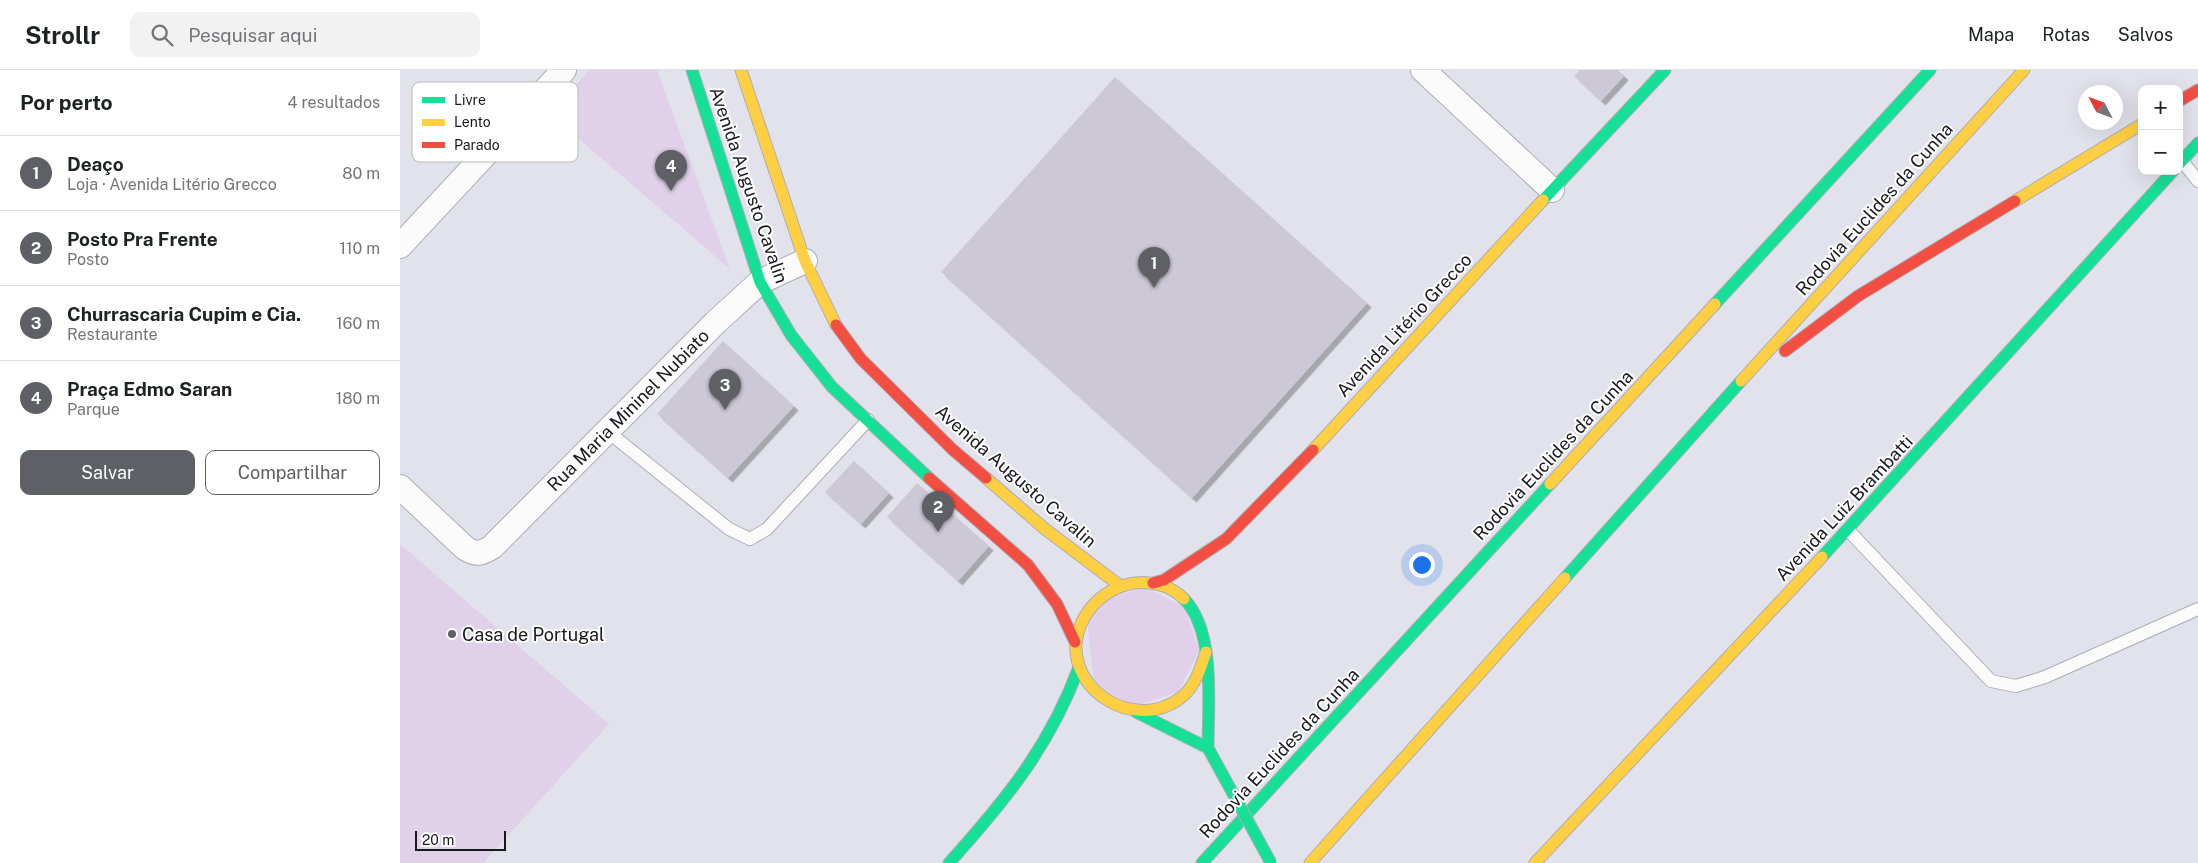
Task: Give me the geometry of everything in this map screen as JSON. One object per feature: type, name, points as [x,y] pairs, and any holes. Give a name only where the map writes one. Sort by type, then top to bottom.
[{"type":"main road","name":"Avenida Augusto Cavalin","points":[[692,70],[760,282],[791,334],[832,387],[908,459],[1028,565],[1057,604],[1075,642]]},
{"type":"main road","name":"Avenida Augusto Cavalin","points":[[741,70],[805,261],[831,318],[861,359],[952,450],[1045,528],[1118,585]]},
{"type":"main road","name":"Avenida Litério Grecco","points":[[1153,582],[1164,580],[1226,539],[1281,485],[1665,70]]},
{"type":"main road","name":"Rodovia Euclides da Cunha","points":[[1202,863],[1930,70]]},
{"type":"main road","name":"Rodovia Euclides da Cunha","points":[[1310,863],[1733,390],[2024,70]]},
{"type":"main road","points":[[2183,99],[2198,90]]},
{"type":"main road","points":[[1733,390],[1858,296],[2138,126]]},
{"type":"main road","points":[[2183,159],[2198,144]]},
{"type":"main road","name":"Avenida Luiz Brambatti","points":[[1535,863],[1848,530],[2168,175]]},
{"type":"main road","points":[[1208,748],[1136,712],[1117,708],[1100,698],[1088,684],[1079,667],[1075,642],[1082,618],[1097,598],[1118,585],[1153,582],[1175,591],[1192,607],[1203,628],[1206,652],[1208,748],[1271,863]]},
{"type":"main road","points":[[1136,712],[1161,708],[1183,695],[1199,675],[1206,652]]},
{"type":"main road","points":[[949,863],[979,831],[1033,759],[1064,706],[1079,667]]},
{"type":"street","points":[[553,82],[564,70]]},
{"type":"street","points":[[1423,70],[1552,190]]},
{"type":"street","points":[[400,246],[478,162]]},
{"type":"street","name":"Rua Maria Mininel Nubiato","points":[[400,487],[474,554],[482,553],[492,547],[716,322],[760,282],[805,261]]},
{"type":"lane","points":[[2183,165],[2198,181]]},
{"type":"lane","points":[[606,432],[728,529],[750,539],[767,528],[868,420]]},
{"type":"lane","points":[[1848,530],[1991,681],[2016,686],[2045,677],[2198,609]]},
{"type":"shaded area","points":[[589,70],[657,70],[730,269],[578,138],[578,82]]},
{"type":"shaded area","name":"Casa de Portugal","points":[[400,544],[609,724],[483,863],[400,863]]},
{"type":"shaded area","points":[[1144,587],[1185,607],[1199,651],[1178,692],[1135,706],[1094,685],[1087,620],[1101,601]]},
{"type":"building","points":[[1580,70],[1618,70],[1624,76],[1601,101],[1574,76]]},
{"type":"building","points":[[1115,77],[1367,303],[1192,498],[941,272]]},
{"type":"building","points":[[723,341],[794,406],[728,478],[657,414]]},
{"type":"building","points":[[854,461],[889,493],[861,524],[825,492]]},
{"type":"building","points":[[917,483],[989,546],[958,581],[887,517]]},
{"type":"traffic: fast","points":[[692,70],[760,282],[791,335],[832,387],[929,478]]},
{"type":"traffic: fast","points":[[1543,200],[1665,70]]},
{"type":"traffic: fast","points":[[1715,304],[1930,70]]},
{"type":"traffic: fast","points":[[2183,160],[2198,143]]},
{"type":"traffic: fast","points":[[1822,557],[2169,175]]},
{"type":"traffic: fast","points":[[1565,578],[1741,381]]},
{"type":"traffic: fast","points":[[1202,863],[1550,484]]},
{"type":"traffic: fast","points":[[1136,712],[1208,748],[1209,691],[1206,649],[1194,613],[1184,599]]},
{"type":"traffic: fast","points":[[949,863],[1007,795],[1040,747],[1067,696],[1079,667]]},
{"type":"traffic: fast","points":[[1208,748],[1271,863]]},
{"type":"traffic: slow","points":[[741,70],[805,261],[836,325]]},
{"type":"traffic: slow","points":[[1741,381],[2024,70]]},
{"type":"traffic: slow","points":[[2015,201],[2138,126]]},
{"type":"traffic: slow","points":[[1313,450],[1543,200]]},
{"type":"traffic: slow","points":[[1550,484],[1715,304]]},
{"type":"traffic: slow","points":[[986,478],[1045,529],[1119,585]]},
{"type":"traffic: slow","points":[[1535,863],[1822,557]]},
{"type":"traffic: slow","points":[[1310,863],[1565,578]]},
{"type":"traffic: slow","points":[[1184,599],[1164,586],[1149,583],[1125,585],[1104,595],[1089,610],[1081,624],[1076,646],[1079,666],[1089,684],[1104,698],[1123,707],[1144,710],[1164,707],[1184,695],[1195,681],[1206,652]]},
{"type":"traffic: jam","points":[[2183,99],[2198,90]]},
{"type":"traffic: jam","points":[[1785,351],[1858,296],[2015,201]]},
{"type":"traffic: jam","points":[[836,325],[861,359],[952,449],[986,478]]},
{"type":"traffic: jam","points":[[1153,583],[1164,580],[1226,539],[1313,450]]},
{"type":"traffic: jam","points":[[929,478],[1028,565],[1057,604],[1075,642]]},
{"type":"place","name":"Praça Edmo Saran","points":[[671,191]]},
{"type":"place","name":"Deaço","points":[[1154,288]]},
{"type":"place","name":"Churrascaria Cupim e Cia.","points":[[725,410]]},
{"type":"place","name":"Posto Pra Frente","points":[[938,532]]},
{"type":"place","name":"Casa de Portugal","points":[[452,634]]}]
